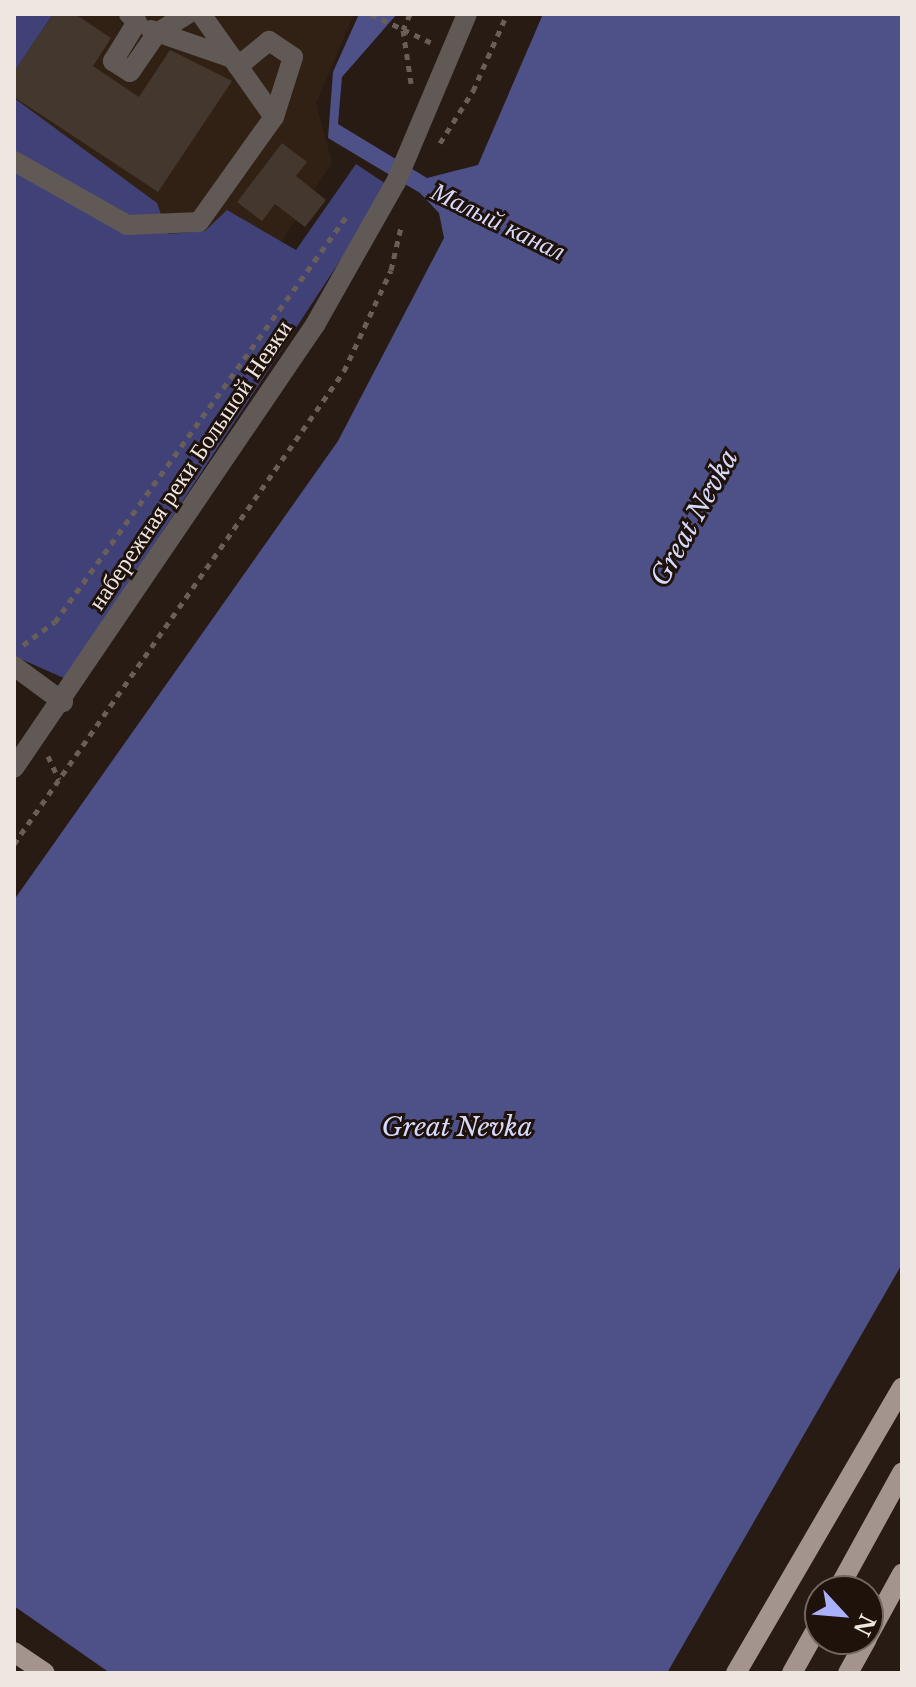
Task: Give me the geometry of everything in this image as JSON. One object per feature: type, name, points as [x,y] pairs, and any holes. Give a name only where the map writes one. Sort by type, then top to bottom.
[{"type":"main road","points":[[736,1673],[902,1388]]},
{"type":"main road","points":[[846,1575],[902,1473]]},
{"type":"main road","points":[[884,1607],[902,1574]]},
{"type":"main road","points":[[14,1652],[45,1673]]},
{"type":"main road","points":[[792,1673],[804,1652]]},
{"type":"main road","points":[[848,1673],[858,1655]]},
{"type":"street","points":[[187,14],[157,33],[130,72],[113,61],[133,18],[157,33],[235,62]]},
{"type":"street","points":[[201,14],[274,117]]},
{"type":"street","name":"набережная реки Большой Невки","points":[[14,768],[63,702],[315,325],[399,174],[467,14]]},
{"type":"street","points":[[14,161],[127,225],[199,222],[274,117],[293,57],[269,41],[235,62]]},
{"type":"street","points":[[14,666],[63,702]]},
{"type":"path","points":[[371,14],[437,45]]},
{"type":"path","points":[[410,14],[403,30],[410,96]]},
{"type":"path","points":[[433,149],[452,131],[507,14]]},
{"type":"path","points":[[14,651],[55,622],[350,212]]},
{"type":"path","points":[[14,844],[344,371],[391,270],[406,213]]},
{"type":"path","points":[[48,755],[60,781]]},
{"type":"shaded area","points":[[14,14],[354,14],[316,103],[332,162],[38,628],[14,610]]},
{"type":"shaded area","points":[[14,14],[53,14],[14,72]]},
{"type":"shaded area","points":[[14,98],[157,203],[168,234],[205,231],[227,210],[296,250],[356,164],[389,186],[66,679],[14,656]]},
{"type":"water","name":"Great Nevka","points":[[359,14],[397,14],[342,77],[338,124],[427,178],[478,165],[543,14],[902,14],[902,1264],[667,1673],[14,1673],[14,900],[338,441],[444,238],[439,213],[420,193],[328,138],[333,72]]},
{"type":"pier","points":[[14,1606],[110,1673],[14,1673]]},
{"type":"building","points":[[53,14],[75,14],[111,38],[93,66],[139,97],[170,50],[232,81],[158,192],[14,97],[14,72]]},
{"type":"building","points":[[282,143],[307,162],[296,176],[326,200],[305,227],[275,204],[262,221],[237,202]]},
{"type":"water label","name":"Малый канал","points":[[498,222]]}]
